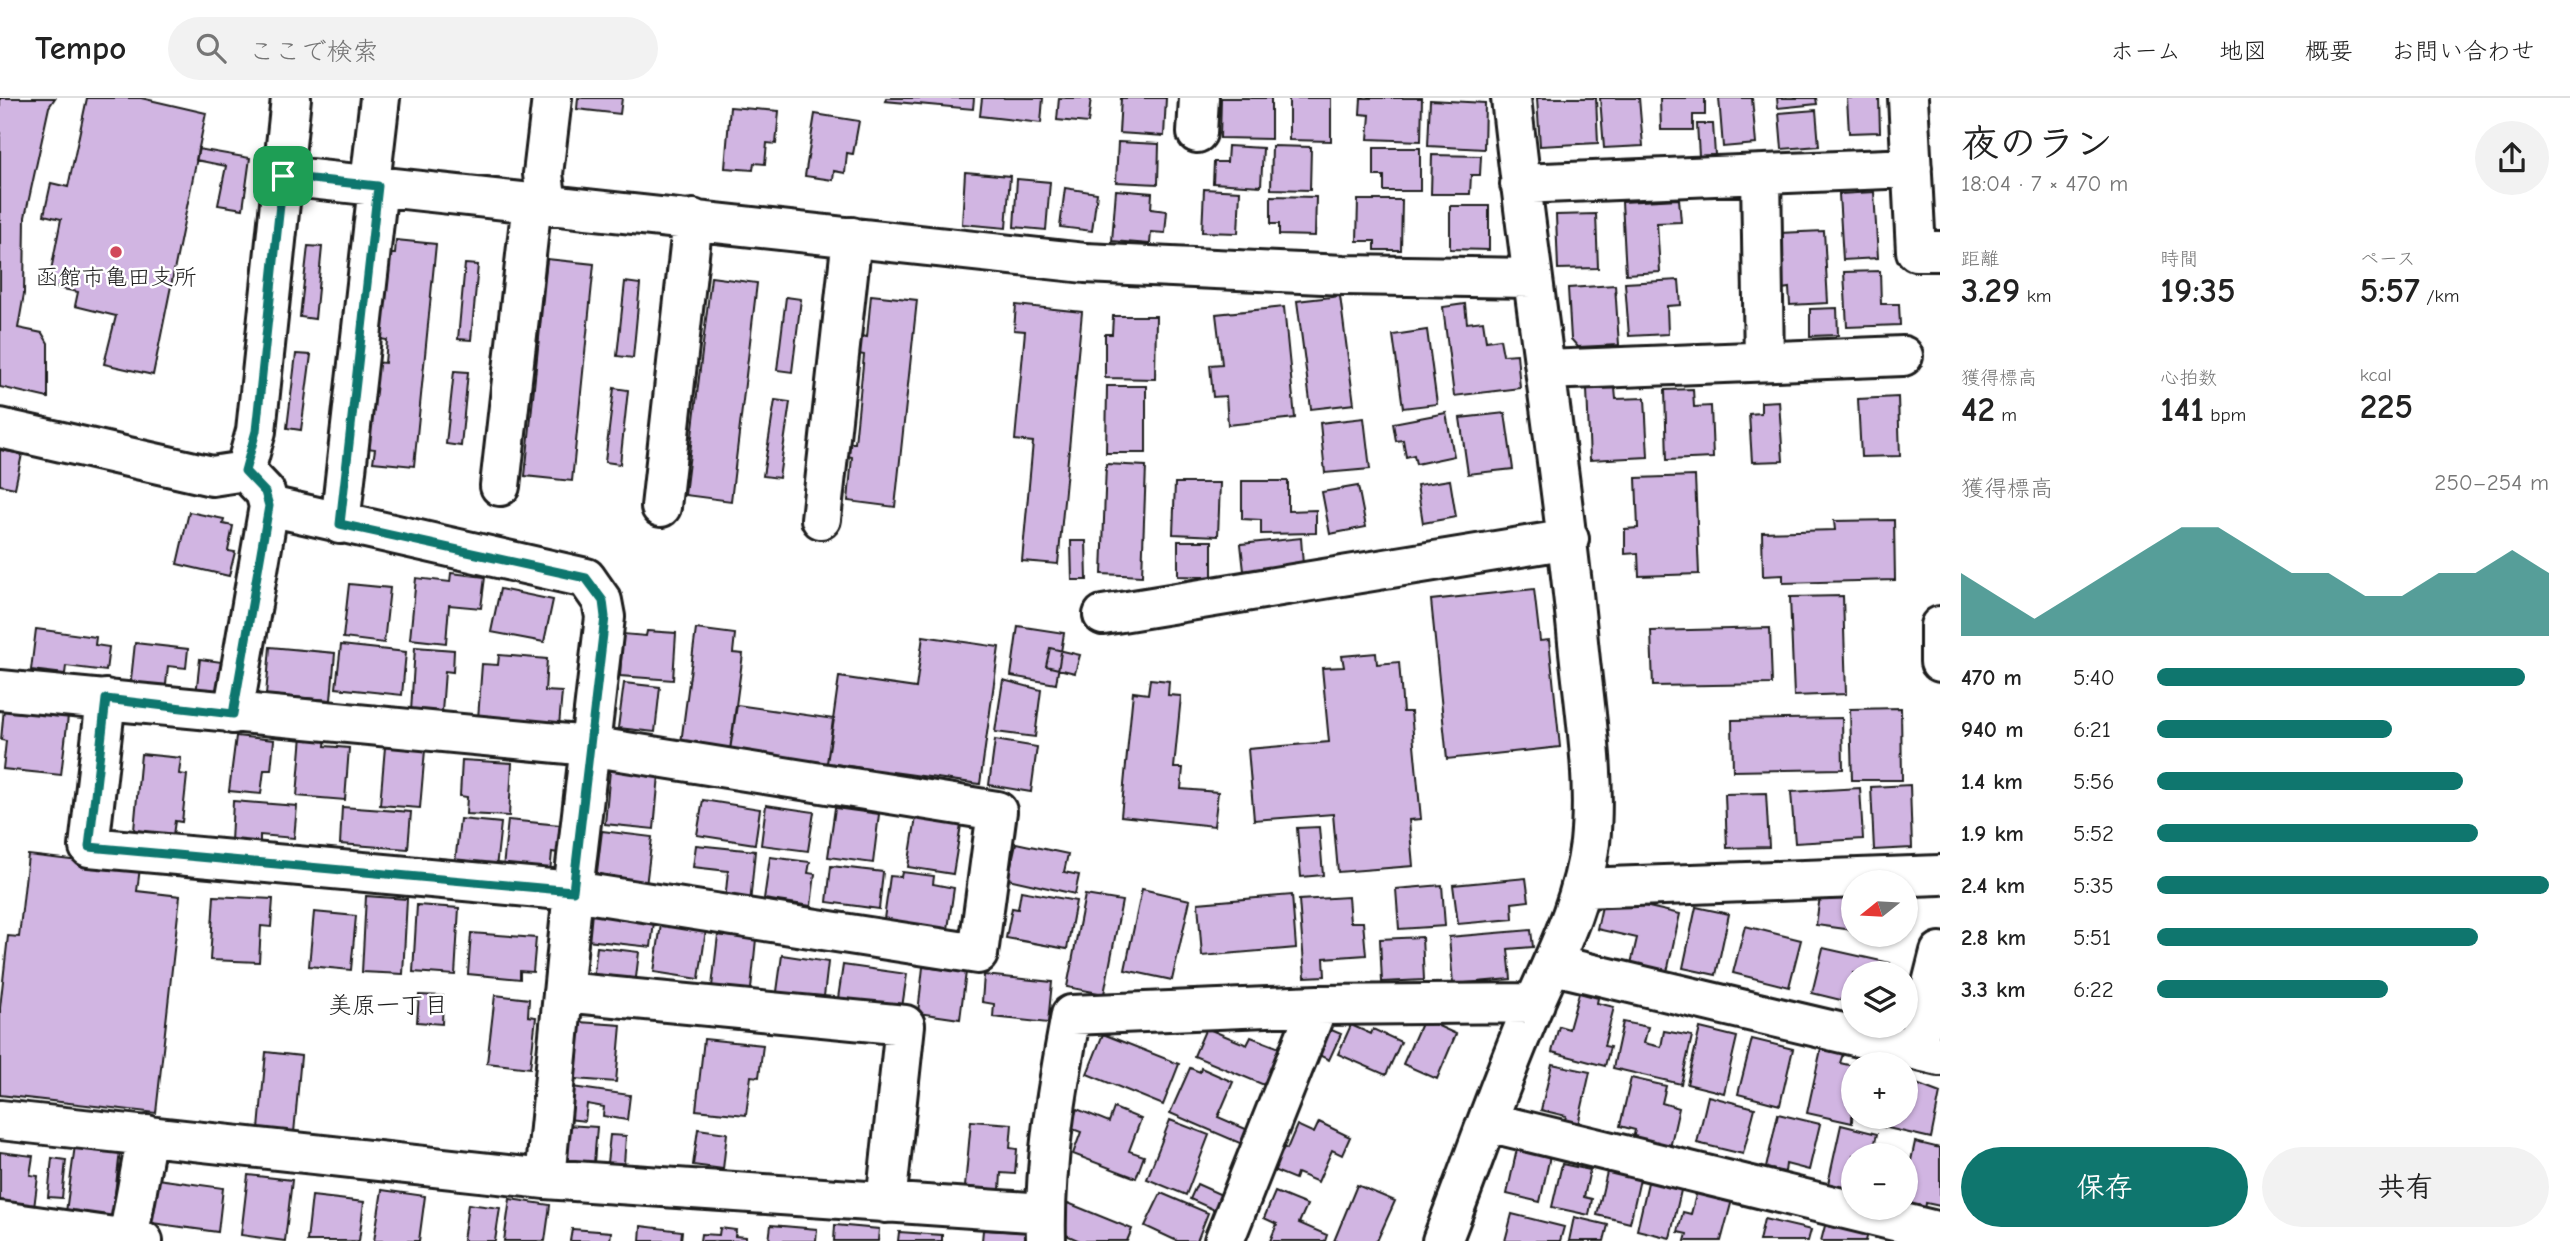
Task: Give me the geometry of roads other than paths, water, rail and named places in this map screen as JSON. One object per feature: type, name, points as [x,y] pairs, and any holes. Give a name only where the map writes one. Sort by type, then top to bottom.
[{"type":"street","points":[[245,471],[256,431],[291,98]]},
{"type":"street","points":[[340,524],[374,185],[380,98]]},
{"type":"street","points":[[500,486],[552,98]]},
{"type":"street","points":[[1442,1241],[1535,1003],[1554,965],[1581,888],[1590,843],[1591,789],[1569,539],[1532,278],[1511,98]]},
{"type":"street","points":[[1908,98],[1916,251],[1940,251]]},
{"type":"street","points":[[1520,184],[1912,168]]},
{"type":"street","points":[[283,176],[1085,263],[1345,275],[1532,278]]},
{"type":"street","points":[[1760,176],[1764,361]]},
{"type":"street","points":[[661,507],[693,219]]},
{"type":"street","points":[[821,519],[852,237]]},
{"type":"street","points":[[1545,370],[1903,356]]},
{"type":"street","points":[[0,428],[212,476],[245,471]]},
{"type":"street","points":[[233,714],[269,506],[265,492],[245,471]]},
{"type":"street","points":[[269,506],[586,578],[603,601],[605,617],[573,891],[545,1180]]},
{"type":"street","points":[[1103,615],[1569,539]]},
{"type":"street","points":[[1940,625],[1940,662]]},
{"type":"street","points":[[0,690],[106,699],[233,714],[589,746],[997,811],[978,954],[573,891],[89,847],[106,699]]},
{"type":"street","points":[[1581,888],[1940,875]]},
{"type":"street","points":[[1554,965],[1928,1051],[1938,965]]},
{"type":"street","points":[[563,992],[905,1025],[886,1203]]},
{"type":"street","points":[[0,1120],[545,1180],[886,1203],[1046,1227],[1054,1106],[1071,1015],[1318,1005],[1535,1003]]},
{"type":"street","points":[[1224,1241],[1318,1005]]},
{"type":"street","points":[[1488,1122],[1940,1232]]},
{"type":"street","points":[[0,1221],[86,1237],[136,1240],[147,1135]]},
{"type":"place","name":"函館市亀田支所","points":[[116,252]]},
{"type":"district","name":"美原一丁目","points":[[388,1005]]}]
